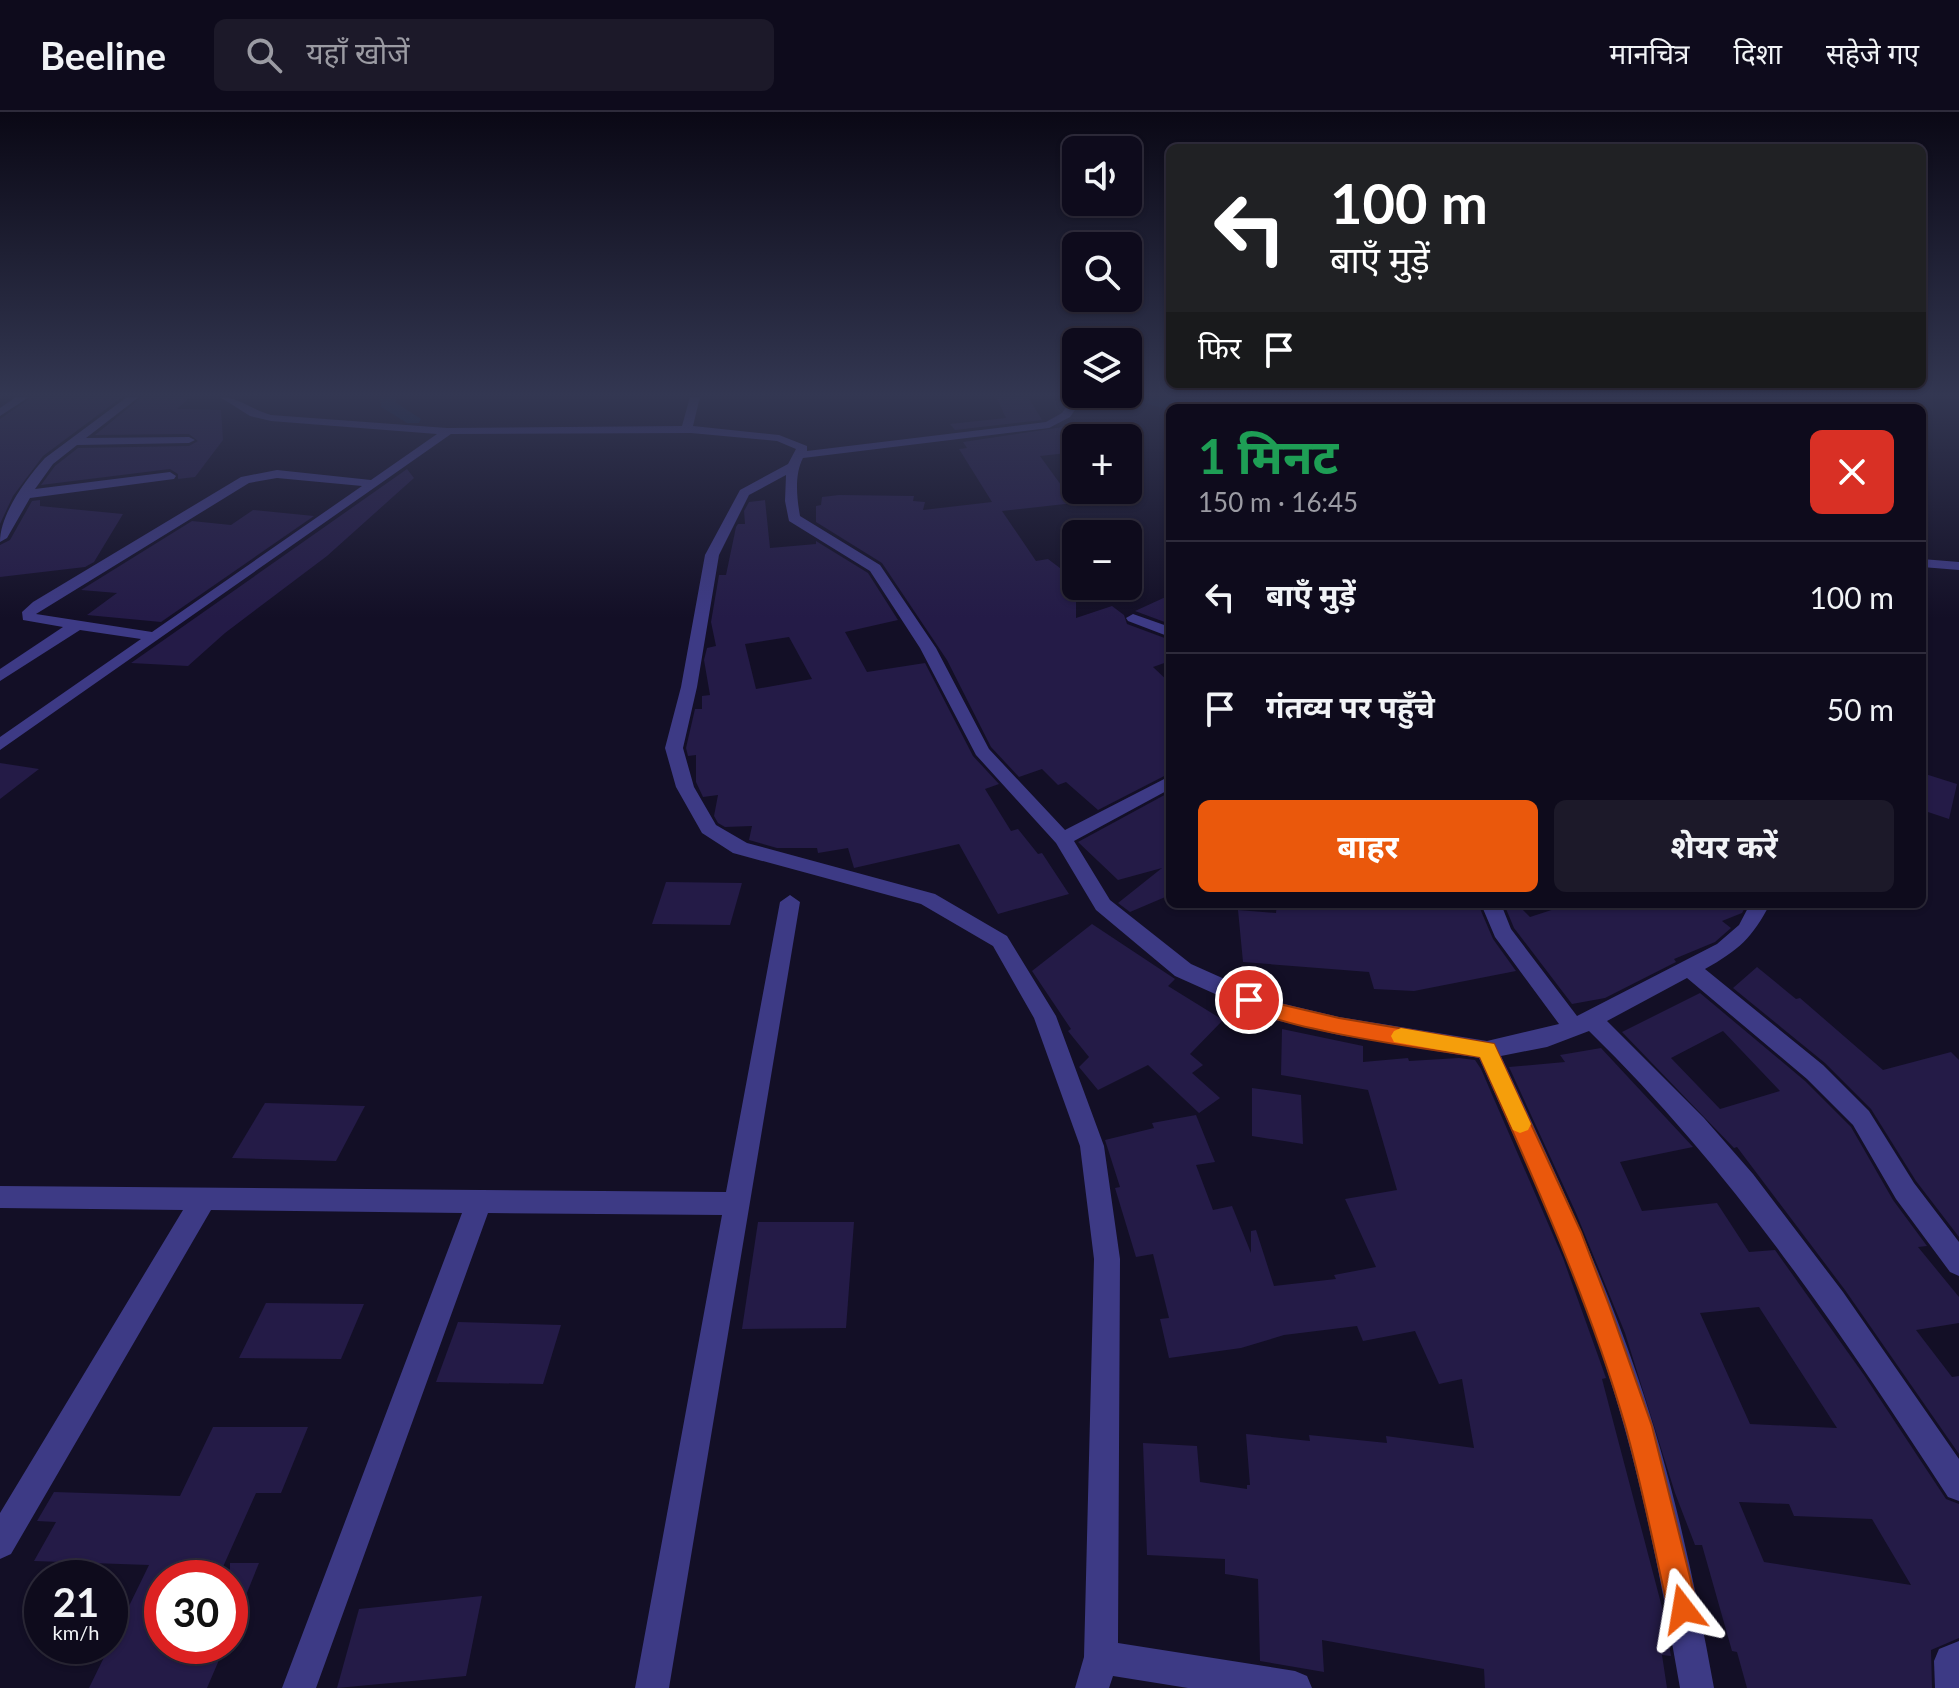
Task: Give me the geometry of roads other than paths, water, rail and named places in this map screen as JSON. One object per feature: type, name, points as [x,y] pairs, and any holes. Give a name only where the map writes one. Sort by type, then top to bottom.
[{"type":"street","points":[[0,538],[40,471]]},
{"type":"street","points":[[0,745],[393,471]]},
{"type":"street","points":[[780,471],[744,493],[712,555],[689,687],[674,748],[685,787],[709,829],[740,848],[928,899],[1000,941],[1045,1016],[1092,1146],[1107,1259],[1097,1672],[1295,1688]]},
{"type":"street","points":[[795,471],[791,501],[794,518],[875,568],[928,648],[982,751],[1063,839],[1103,905],[1183,970],[1271,1010],[1339,1026],[1487,1050],[1547,1038],[1583,1024],[1691,969],[1724,949],[1746,930],[1756,908]]},
{"type":"street","points":[[155,637],[28,617],[29,612],[245,480],[277,474],[374,484]]},
{"type":"street","points":[[28,494],[170,476]]},
{"type":"street","points":[[0,510],[19,508]]},
{"type":"street","points":[[1926,563],[1959,566]]},
{"type":"street","points":[[1133,618],[1166,630]]},
{"type":"street","points":[[0,676],[75,626]]},
{"type":"street","points":[[1063,839],[1166,784]]},
{"type":"street","points":[[652,1688],[790,902]]},
{"type":"street","points":[[1493,908],[1502,932],[1583,1024],[1637,1061],[1797,1247],[1959,1486]]},
{"type":"street","points":[[1691,969],[1815,1072],[1861,1118],[1905,1191],[1955,1253]]},
{"type":"street","points":[[1487,1050],[1569,1232],[1639,1426],[1683,1609],[1697,1688]]},
{"type":"street","points":[[0,1197],[737,1204]]},
{"type":"street","points":[[0,1543],[204,1199]]},
{"type":"street","points":[[299,1688],[479,1202]]},
{"type":"street","points":[[1952,1688],[1951,1661],[1959,1658]]}]
